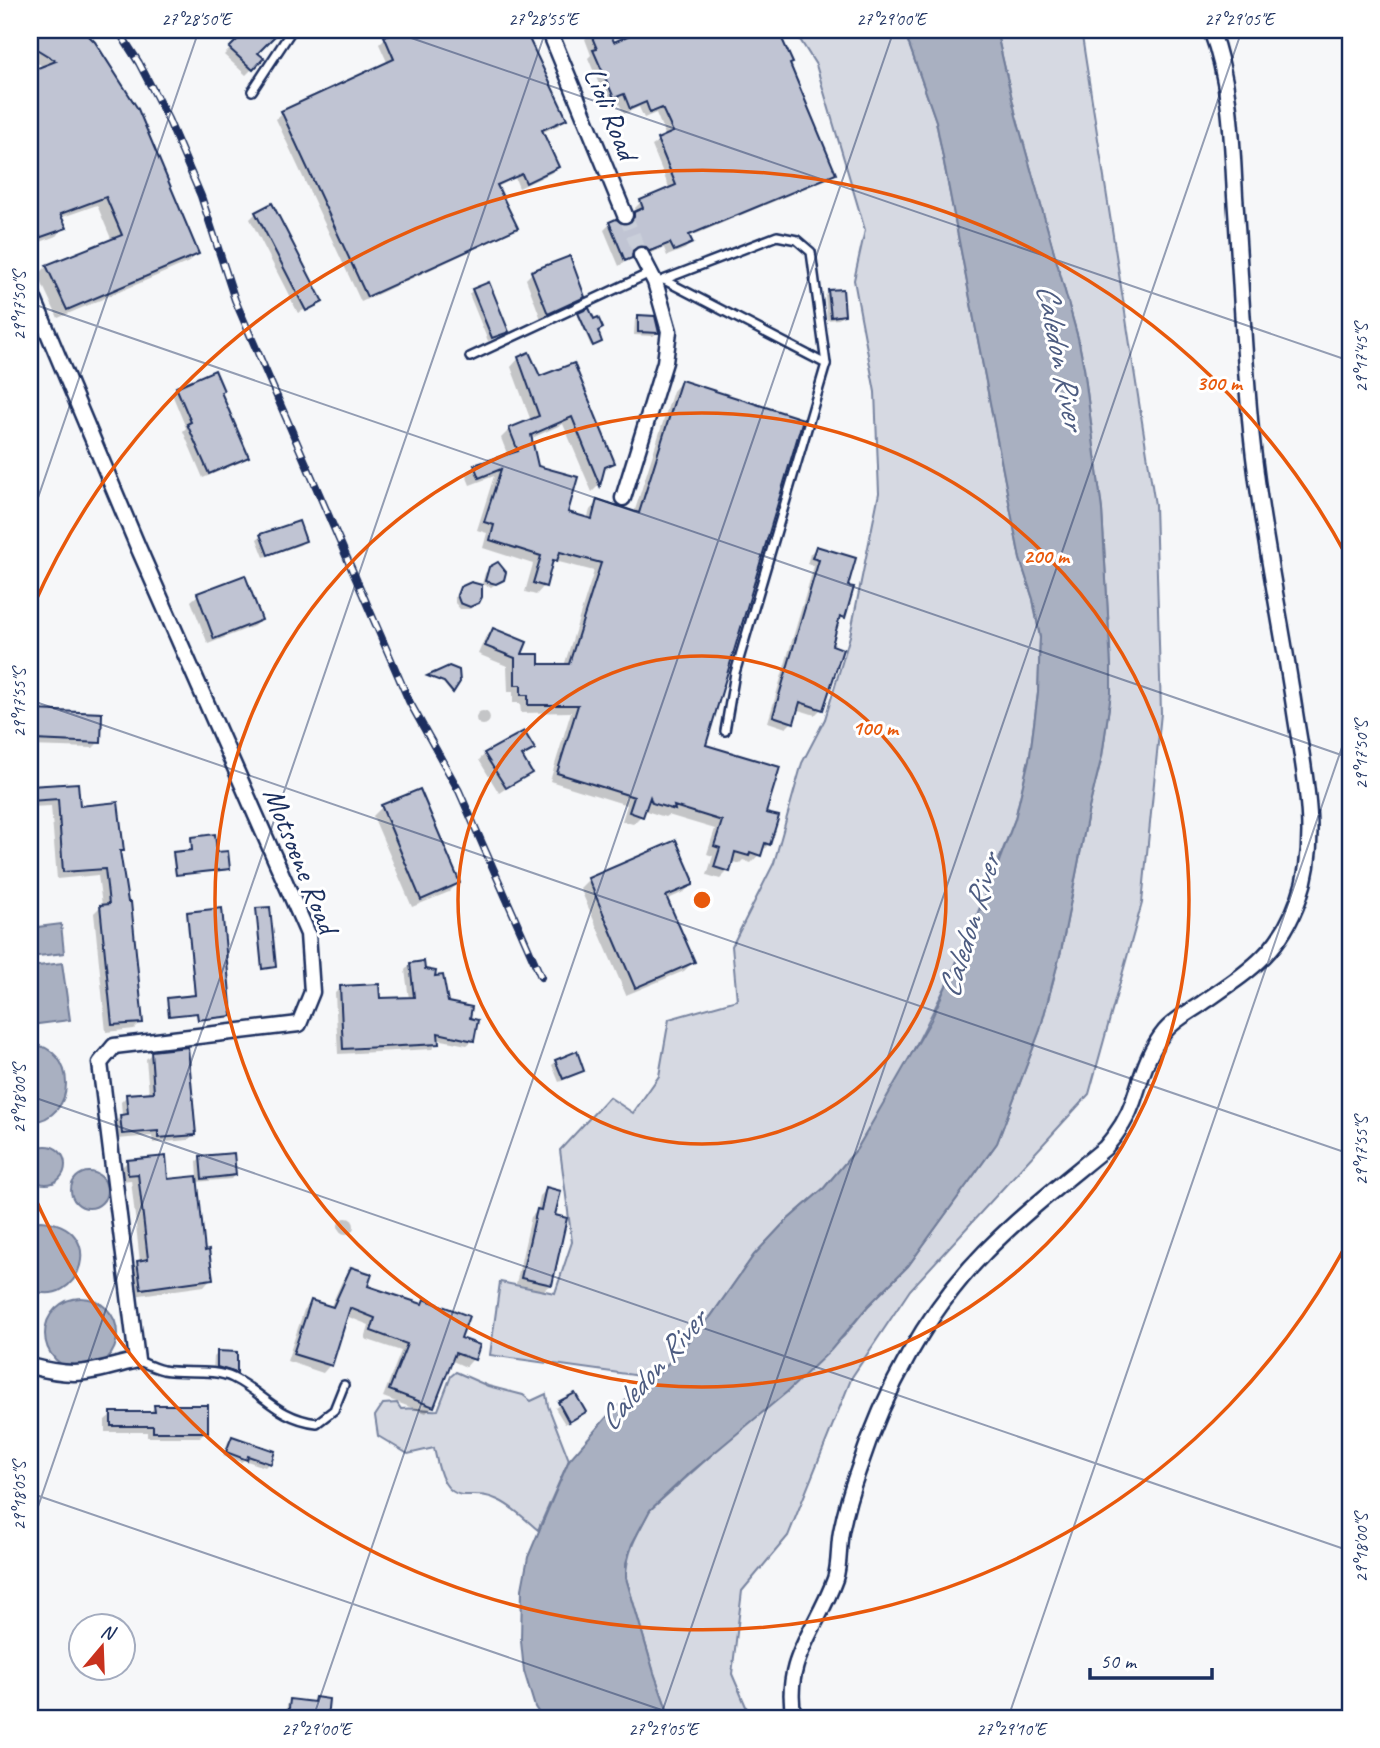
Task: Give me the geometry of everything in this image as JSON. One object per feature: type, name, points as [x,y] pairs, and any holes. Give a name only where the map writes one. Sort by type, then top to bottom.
[{"type":"street","name":"Lioli Road","points":[[549,30],[625,215]]},
{"type":"street","points":[[794,1718],[790,1698],[793,1670],[835,1578],[840,1559],[841,1534],[858,1472],[878,1417],[905,1362],[948,1295],[982,1254],[1105,1148],[1117,1134],[1133,1104],[1144,1066],[1156,1043],[1168,1028],[1182,1015],[1253,969],[1273,948],[1294,908],[1304,880],[1309,835],[1308,800],[1259,497],[1249,409],[1228,102],[1221,58],[1211,30]]},
{"type":"street","points":[[622,498],[665,362],[669,331],[657,278],[641,254]]},
{"type":"street","name":"Motsoene Road","points":[[30,290],[133,535],[308,934],[313,992],[299,1024],[114,1046],[100,1063],[138,1360]]},
{"type":"street","points":[[30,1366],[55,1373],[82,1374],[138,1360]]},
{"type":"lane","points":[[253,91],[292,30]]},
{"type":"lane","points":[[470,357],[657,278],[777,236],[797,240],[811,252],[826,364],[735,673],[725,731]]},
{"type":"lane","points":[[657,278],[826,364]]},
{"type":"lane","points":[[138,1360],[161,1370],[233,1378],[281,1412],[298,1420],[317,1423],[334,1410],[344,1385]]},
{"type":"shaded area","points":[[794,30],[904,30],[936,121],[1020,559],[1033,599],[1040,638],[1038,693],[1030,755],[1015,819],[959,960],[903,1071],[857,1149],[824,1188],[785,1222],[754,1255],[711,1316],[655,1378],[490,1355],[500,1282],[555,1293],[572,1242],[560,1150],[609,1097],[633,1113],[659,1076],[669,1019],[737,1000],[732,946],[774,863],[802,763],[825,719],[850,636],[879,493],[875,392],[854,280],[865,230],[816,65]]},
{"type":"shaded area","points":[[996,30],[1081,30],[1155,505],[1161,713],[1142,903],[1089,1094],[910,1290],[852,1377],[788,1536],[742,1591],[732,1674],[751,1718],[670,1718],[626,1578],[630,1551],[637,1534],[650,1510],[844,1336],[868,1306],[908,1266],[997,1143],[1040,1030],[1061,951],[1102,756],[1111,693],[1111,667],[1102,510],[1084,368],[1016,116]]},
{"type":"shaded area","points":[[456,1372],[488,1386],[523,1395],[531,1401],[546,1394],[569,1460],[538,1530],[514,1509],[498,1500],[486,1496],[457,1494],[451,1490],[442,1478],[434,1448],[408,1454],[378,1436],[375,1416],[383,1404],[397,1403],[401,1409],[438,1410],[451,1376]]},
{"type":"water","name":"Caledon River","points":[[904,30],[996,30],[1016,116],[1084,368],[1102,510],[1111,693],[1102,756],[1061,951],[1040,1030],[997,1143],[908,1266],[868,1306],[831,1350],[787,1392],[685,1477],[650,1510],[632,1544],[626,1563],[626,1578],[670,1718],[542,1718],[535,1707],[524,1671],[521,1641],[522,1589],[528,1557],[569,1460],[612,1411],[655,1378],[711,1316],[754,1255],[785,1222],[824,1188],[857,1149],[931,1020],[987,893],[1015,819],[1030,755],[1038,693],[1040,637],[1033,599],[1020,559],[936,121]]},
{"type":"water","points":[[61,924],[64,953],[30,957],[30,928]]},
{"type":"water","points":[[62,963],[70,1020],[30,1025],[30,967]]},
{"type":"water","points":[[30,1044],[46,1048],[57,1057],[64,1069],[66,1083],[64,1097],[57,1109],[46,1118],[30,1122]]},
{"type":"water","points":[[46,1146],[59,1152],[65,1165],[59,1178],[46,1184],[33,1178],[27,1165],[33,1152]]},
{"type":"water","points":[[89,1172],[101,1178],[107,1190],[101,1202],[89,1208],[77,1202],[71,1190],[77,1178]]},
{"type":"water","points":[[40,1221],[62,1226],[75,1237],[81,1251],[80,1266],[74,1279],[62,1289],[48,1293],[30,1289],[30,1224]]},
{"type":"water","points":[[81,1298],[101,1304],[111,1314],[117,1334],[111,1354],[101,1364],[81,1370],[61,1364],[51,1354],[45,1334],[51,1314],[61,1304]]},
{"type":"building","points":[[30,30],[83,30],[95,42],[138,109],[199,254],[67,310],[46,265],[122,235],[106,197],[60,214],[67,228],[30,241],[30,71],[56,61],[30,45]]},
{"type":"building","points":[[230,30],[281,30],[258,53],[264,58],[253,70],[229,48],[239,38]]},
{"type":"building","points":[[398,30],[525,30],[567,119],[542,130],[559,167],[526,183],[522,174],[497,185],[518,228],[367,297],[281,111],[394,59],[384,36]]},
{"type":"building","points":[[589,30],[609,30],[614,42],[641,30],[778,30],[836,174],[689,235],[693,243],[674,251],[670,243],[650,251],[646,247],[637,246],[633,250],[632,258],[625,261],[609,222],[616,219],[623,224],[629,224],[634,212],[643,208],[640,200],[676,185],[657,139],[673,132],[662,108],[650,113],[646,102],[630,109],[624,94],[614,98],[593,50],[597,49]]},
{"type":"building","points":[[272,203],[323,302],[306,311],[255,212]]},
{"type":"building","points":[[570,256],[585,297],[548,314],[531,271]]},
{"type":"building","points":[[489,282],[509,332],[492,338],[472,289]]},
{"type":"building","points":[[843,289],[845,315],[831,317],[828,290]]},
{"type":"building","points":[[589,308],[594,319],[598,317],[603,328],[598,331],[602,342],[593,346],[578,313]]},
{"type":"building","points":[[638,315],[655,316],[659,333],[638,332]]},
{"type":"building","points":[[529,352],[540,376],[574,363],[615,463],[605,467],[600,486],[572,417],[531,435],[538,466],[578,477],[568,512],[592,519],[597,499],[639,513],[681,380],[803,419],[706,745],[780,767],[766,813],[779,816],[770,845],[765,843],[761,856],[750,852],[749,856],[735,852],[730,872],[714,867],[720,848],[714,846],[722,821],[674,806],[675,810],[652,803],[650,797],[643,817],[629,812],[634,797],[557,773],[578,705],[528,705],[528,695],[521,695],[521,685],[515,685],[515,658],[485,646],[493,628],[527,642],[522,654],[539,654],[539,664],[569,664],[601,563],[560,552],[557,561],[553,560],[546,587],[533,583],[541,556],[490,540],[494,525],[484,522],[501,469],[479,478],[474,465],[518,451],[509,428],[539,416],[518,357]]},
{"type":"building","points":[[215,370],[224,391],[221,392],[249,457],[209,474],[187,424],[191,422],[176,387]]},
{"type":"building","points":[[299,521],[306,541],[268,555],[260,534]]},
{"type":"building","points":[[816,546],[856,558],[848,586],[854,587],[845,618],[840,616],[832,645],[843,649],[823,710],[800,702],[794,723],[773,716],[819,560],[812,558]]},
{"type":"building","points":[[498,562],[506,572],[504,580],[496,584],[485,581],[489,567]]},
{"type":"building","points":[[245,575],[262,620],[214,639],[197,593]]},
{"type":"building","points":[[471,582],[482,585],[482,597],[479,603],[470,607],[460,603],[457,595],[460,587]]},
{"type":"building","points":[[449,666],[459,670],[460,682],[453,693],[444,682],[427,676]]},
{"type":"building","points":[[35,710],[102,713],[101,743],[34,740]]},
{"type":"building","points":[[524,731],[535,749],[522,756],[532,773],[506,788],[484,753]]},
{"type":"building","points":[[78,783],[80,806],[118,802],[124,851],[120,851],[128,902],[131,902],[143,1023],[112,1025],[100,905],[109,904],[105,869],[63,872],[58,799],[30,801],[30,786]]},
{"type":"building","points":[[420,789],[460,883],[421,900],[381,805]]},
{"type":"building","points":[[215,834],[217,852],[228,851],[230,869],[176,875],[173,852],[192,850],[191,837]]},
{"type":"building","points":[[676,840],[693,879],[693,885],[666,896],[695,962],[635,988],[588,878]]},
{"type":"building","points":[[270,907],[276,967],[262,969],[256,908]]},
{"type":"building","points":[[222,908],[232,1016],[198,1020],[197,1013],[169,1016],[167,998],[195,995],[187,912]]},
{"type":"building","points":[[424,961],[425,969],[436,971],[435,976],[443,975],[448,1002],[472,1007],[470,1018],[478,1020],[474,1041],[438,1033],[439,1044],[343,1049],[340,986],[379,984],[380,998],[414,997],[410,963]]},
{"type":"building","points":[[188,1047],[196,1135],[158,1138],[158,1131],[122,1134],[120,1115],[128,1114],[126,1094],[154,1092],[151,1051]]},
{"type":"building","points":[[577,1051],[584,1071],[563,1079],[555,1060]]},
{"type":"building","points":[[234,1153],[236,1175],[202,1179],[200,1156]]},
{"type":"building","points":[[166,1156],[168,1179],[197,1176],[205,1251],[209,1250],[213,1279],[141,1289],[137,1261],[148,1259],[138,1174],[128,1175],[127,1160]]},
{"type":"building","points":[[546,1187],[561,1191],[555,1215],[567,1218],[552,1285],[521,1278],[537,1209],[541,1210]]},
{"type":"building","points":[[351,1267],[372,1274],[368,1286],[422,1304],[424,1299],[469,1316],[461,1338],[480,1345],[475,1360],[455,1353],[434,1407],[389,1390],[407,1344],[371,1331],[375,1318],[350,1308],[332,1366],[293,1354],[311,1300],[333,1307]]},
{"type":"building","points":[[217,1351],[237,1352],[237,1373],[217,1367]]},
{"type":"building","points":[[575,1393],[586,1412],[569,1422],[558,1402]]},
{"type":"building","points":[[154,1405],[208,1405],[208,1432],[153,1432],[153,1426],[111,1426],[111,1412],[155,1412]]},
{"type":"building","points":[[232,1436],[275,1451],[271,1464],[248,1456],[247,1460],[226,1452]]},
{"type":"building","points":[[315,1697],[329,1699],[327,1718],[288,1718],[290,1699],[314,1702]]},
{"type":"tunnel","points":[[625,215],[641,255]]},
{"type":"railway","points":[[118,30],[139,63],[168,119],[201,196],[235,300],[409,701],[459,791],[541,977]]}]
